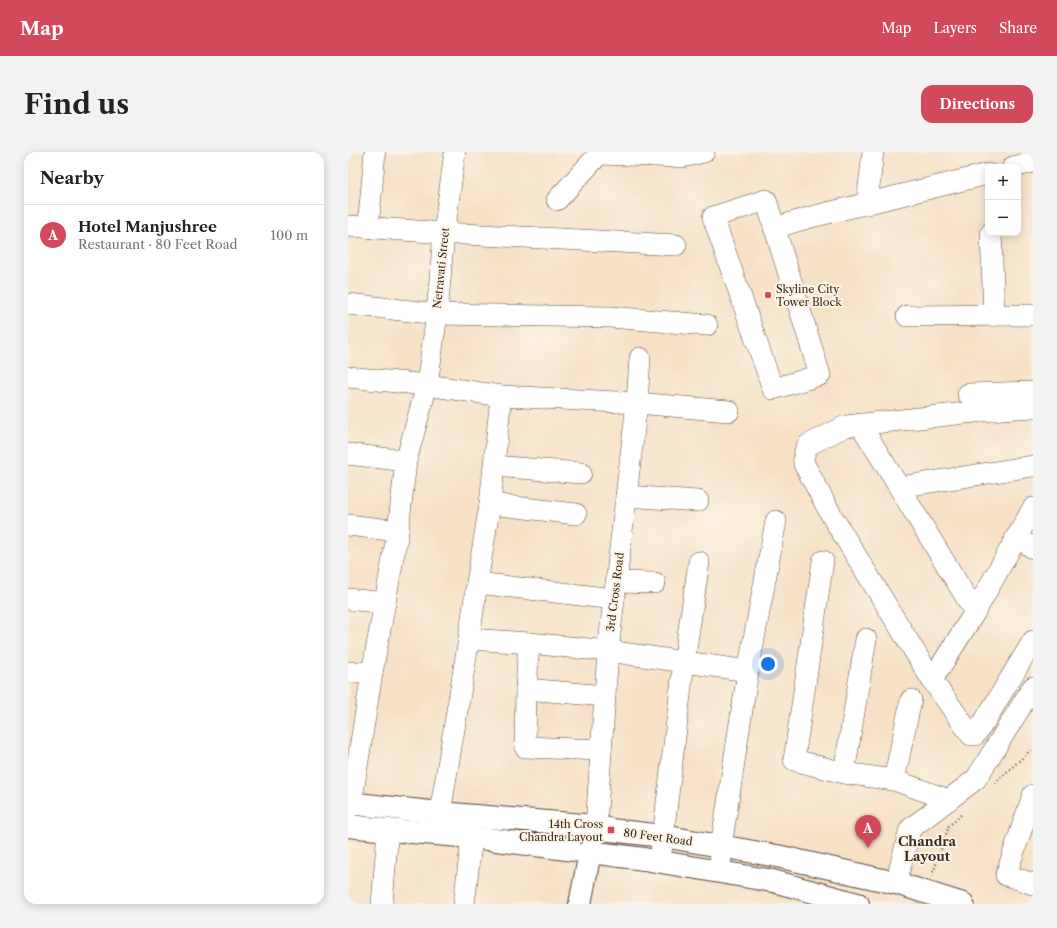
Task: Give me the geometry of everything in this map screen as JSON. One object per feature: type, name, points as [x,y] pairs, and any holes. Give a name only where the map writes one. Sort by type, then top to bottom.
[{"type":"main road","name":"80 Feet Road","points":[[349,805],[596,826],[611,830],[662,836],[777,856],[896,883],[963,904]]},
{"type":"main road","points":[[348,826],[472,837],[660,861],[773,881],[858,904]]},
{"type":"main road","points":[[580,904],[596,826]]},
{"type":"street","points":[[375,152],[358,227],[444,233],[676,244]]},
{"type":"street","name":"Netravati Street","points":[[349,805],[398,531],[406,461],[427,385],[437,314],[444,233],[455,152]]},
{"type":"street","points":[[557,200],[600,153],[682,155],[704,152]]},
{"type":"street","points":[[866,204],[873,152]]},
{"type":"street","points":[[1021,165],[1033,162]]},
{"type":"street","points":[[774,228],[811,217],[985,175]]},
{"type":"street","points":[[766,200],[774,228],[820,375],[773,389],[713,217],[766,200]]},
{"type":"street","points":[[991,236],[994,315]]},
{"type":"street","points":[[348,304],[437,314],[610,317],[654,322],[707,325]]},
{"type":"street","points":[[907,316],[1033,315]]},
{"type":"street","name":"3rd Cross Road","points":[[596,826],[608,651],[637,404],[640,358]]},
{"type":"street","points":[[348,377],[427,385],[501,396],[728,411]]},
{"type":"street","points":[[968,394],[1033,392]]},
{"type":"street","points":[[440,813],[490,504],[501,396]]},
{"type":"street","points":[[1033,407],[1002,408],[846,426],[808,445],[804,451],[803,457],[804,464],[833,518],[932,680],[970,734],[974,735],[984,722],[1033,641]]},
{"type":"street","points":[[860,424],[975,612]]},
{"type":"street","points":[[348,454],[406,461]]},
{"type":"street","points":[[494,466],[581,473]]},
{"type":"street","points":[[899,487],[1033,466]]},
{"type":"street","points":[[626,496],[698,501]]},
{"type":"street","points":[[490,504],[576,514]]},
{"type":"street","points":[[932,680],[975,612],[1025,543],[1033,508]]},
{"type":"street","points":[[720,872],[722,847],[748,671],[776,521]]},
{"type":"street","points":[[348,525],[398,531]]},
{"type":"street","points":[[823,561],[794,760],[844,773],[894,780],[957,805]]},
{"type":"street","points":[[660,861],[684,662],[699,562]]},
{"type":"street","points":[[477,583],[615,590],[655,583]]},
{"type":"street","points":[[348,599],[385,603]]},
{"type":"street","points":[[469,639],[608,651],[748,671]]},
{"type":"street","points":[[844,773],[866,639]]},
{"type":"street","points":[[529,643],[524,747],[601,750]]},
{"type":"street","points":[[348,672],[372,673]]},
{"type":"street","points":[[896,883],[910,829],[957,805],[976,779],[1033,687]]},
{"type":"street","points":[[526,689],[605,696]]},
{"type":"street","points":[[894,780],[911,700]]},
{"type":"street","points":[[1033,796],[1006,874],[1033,884]]},
{"type":"street","points":[[382,904],[388,830]]},
{"type":"street","points":[[464,904],[472,837]]},
{"type":"path","points":[[994,784],[1033,748]]},
{"type":"path","points":[[927,893],[957,805]]},
{"type":"place","name":"Skyline City Tower Block","points":[[768,295]]},
{"type":"place","name":"14th Cross Chandra Layout","points":[[611,830]]},
{"type":"place","name":"Hotel Manjushree","points":[[868,848]]},
{"type":"district","name":"Chandra Layout","points":[[927,848]]}]
